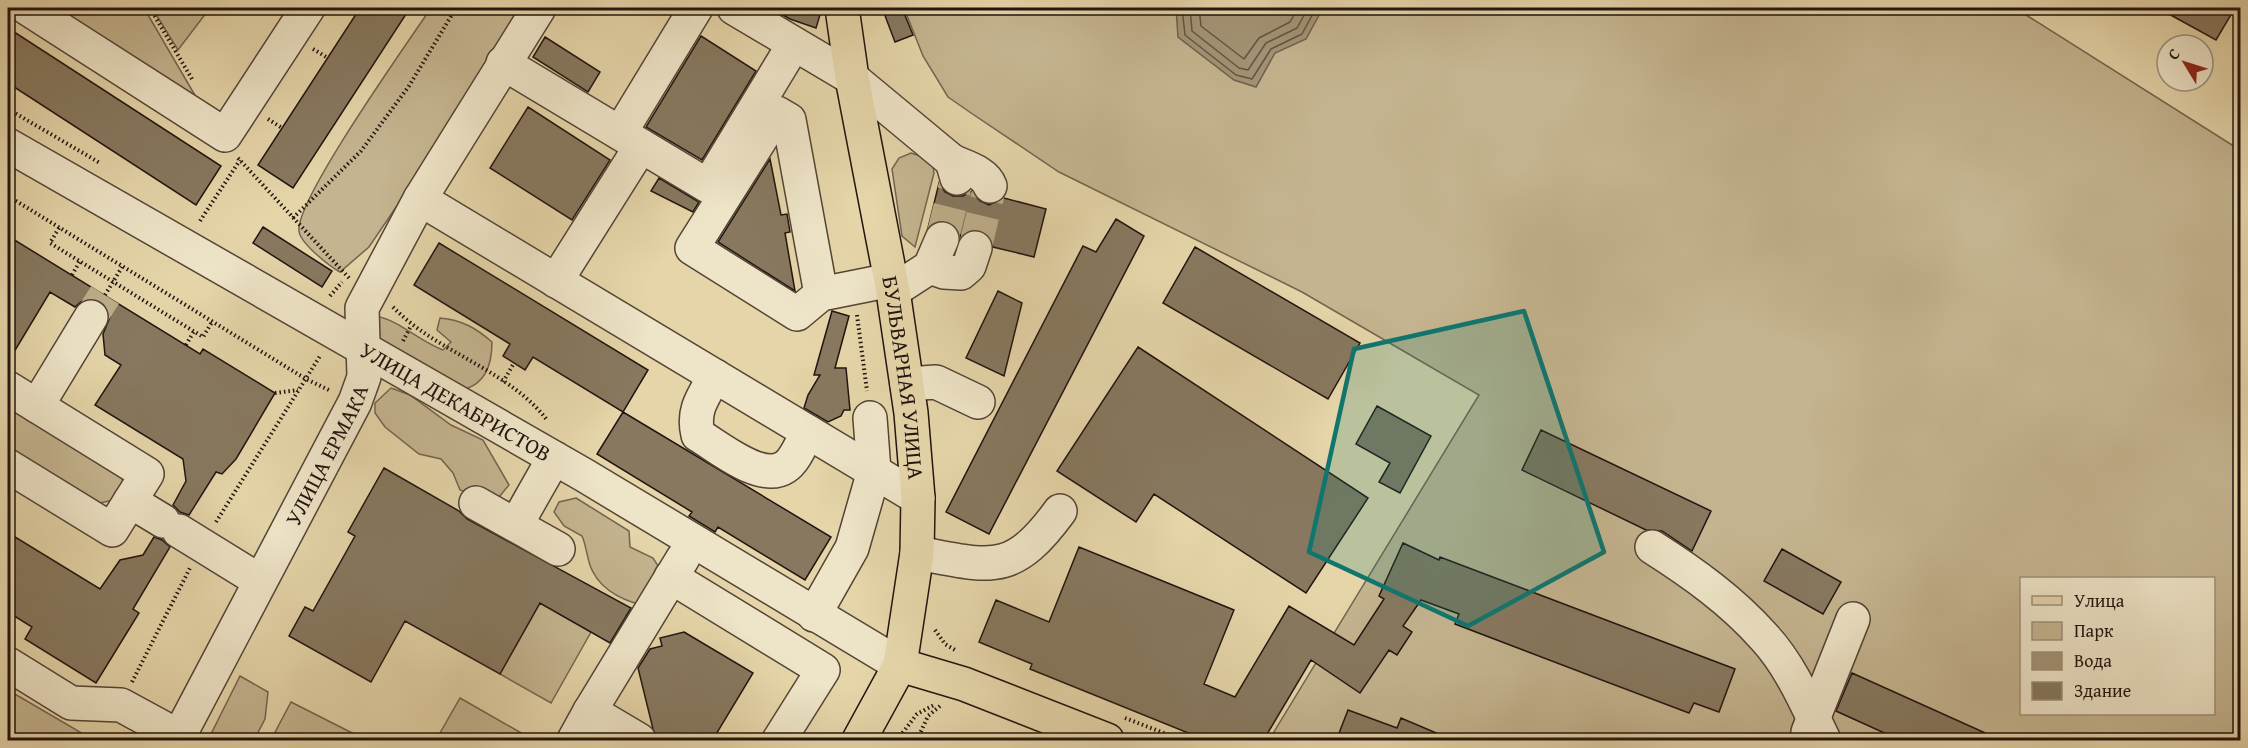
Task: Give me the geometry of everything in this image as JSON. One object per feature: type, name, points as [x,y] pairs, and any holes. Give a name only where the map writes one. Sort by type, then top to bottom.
[{"type":"main road","name":"БУЛЬВАРНАЯ УЛИЦА","points":[[842,8],[852,78],[892,285],[906,384],[918,498],[916,553],[900,665],[859,741]]},
{"type":"main road","points":[[900,665],[964,684],[1090,738]]},
{"type":"street","points":[[27,8],[233,148],[308,8]]},
{"type":"street","name":"УЛИЦА ЕРМАКА","points":[[177,738],[355,402],[364,377],[362,308],[420,199],[539,8]]},
{"type":"street","points":[[556,281],[631,140],[696,8]]},
{"type":"street","points":[[735,8],[852,78],[955,170],[975,172],[988,180],[990,186]]},
{"type":"street","points":[[503,63],[708,186],[794,44]]},
{"type":"street","points":[[821,294],[789,120],[777,113],[692,248],[797,314],[821,294],[854,287],[892,285],[936,253],[945,272],[961,273],[969,266],[975,248]]},
{"type":"street","name":"УЛИЦА ДЕКАБРИСТОВ","points":[[8,145],[554,458],[900,665]]},
{"type":"street","points":[[420,199],[918,498]]},
{"type":"street","points":[[37,406],[98,306]]},
{"type":"street","points":[[715,376],[700,402],[694,420],[698,435],[755,469],[770,473],[787,467],[808,432]]},
{"type":"street","points":[[906,384],[936,382],[978,402]]},
{"type":"street","points":[[8,388],[147,474],[112,530],[8,466]]},
{"type":"street","points":[[814,615],[852,548],[874,471],[870,418]]},
{"type":"street","points":[[516,525],[554,458]]},
{"type":"street","points":[[130,501],[260,581]]},
{"type":"street","points":[[476,503],[558,549]]},
{"type":"street","points":[[916,553],[982,565],[1010,560],[1044,534],[1060,511]]},
{"type":"street","points":[[574,741],[590,711],[683,585],[693,542]]},
{"type":"street","points":[[1652,548],[1699,576],[1765,637],[1795,682],[1814,733]]},
{"type":"street","points":[[683,585],[823,670],[779,741]]},
{"type":"street","points":[[1814,733],[1853,619]]},
{"type":"street","points":[[8,664],[71,703],[121,705],[177,738]]},
{"type":"street","points":[[590,711],[639,741]]},
{"type":"path","points":[[150,8],[196,86]]},
{"type":"path","points":[[293,218],[361,151],[409,87],[456,8]]},
{"type":"path","points":[[313,48],[328,58]]},
{"type":"path","points":[[8,109],[109,168]]},
{"type":"path","points":[[267,119],[282,128]]},
{"type":"path","points":[[200,221],[233,148],[347,276],[330,297],[320,291]]},
{"type":"path","points":[[8,196],[306,379],[336,393]]},
{"type":"path","points":[[190,215],[210,226]]},
{"type":"path","points":[[59,228],[50,243],[113,282],[203,337],[212,322]]},
{"type":"path","points":[[72,275],[80,261]]},
{"type":"path","points":[[98,306],[122,267]]},
{"type":"path","points":[[854,287],[870,418]]},
{"type":"path","points":[[400,347],[411,326],[526,396]]},
{"type":"path","points":[[186,345],[194,331]]},
{"type":"path","points":[[121,705],[181,532],[299,390],[334,332]]},
{"type":"path","points":[[503,382],[514,363]]},
{"type":"path","points":[[275,393],[299,390]]},
{"type":"path","points":[[917,741],[928,716],[942,703]]},
{"type":"highlighted area","points":[[1524,311],[1604,552],[1468,626],[1309,552],[1354,349]]},
{"type":"green space","points":[[36,8],[144,8],[210,121]]},
{"type":"green space","points":[[152,8],[210,8],[178,50]]},
{"type":"green space","points":[[431,8],[520,8],[407,191],[369,247],[340,272],[304,242],[299,231],[303,214],[333,156]]},
{"type":"green space","points":[[904,8],[2015,8],[2240,150],[2240,740],[1269,740],[1479,395],[1302,292],[1059,172],[948,97],[923,56]]},
{"type":"green space","points":[[911,153],[924,157],[933,166],[934,173],[915,247],[902,236],[892,169],[899,158]]},
{"type":"green space","points":[[376,316],[394,322],[443,350],[451,342],[437,330],[440,318],[468,326],[492,342],[489,365],[483,377],[465,389],[380,349]]},
{"type":"green space","points":[[391,388],[410,395],[451,425],[483,440],[509,485],[499,497],[482,497],[460,490],[453,473],[441,459],[419,454],[385,427],[375,413],[375,403]]},
{"type":"green space","points":[[8,397],[122,476],[123,485],[113,500],[96,504],[8,451]]},
{"type":"green space","points":[[576,498],[629,531],[630,547],[653,558],[666,578],[648,606],[617,595],[597,579],[589,564],[582,536],[564,526],[554,512],[559,502]]},
{"type":"green space","points":[[540,603],[591,632],[551,703],[500,674]]},
{"type":"green space","points":[[240,676],[268,692],[265,719],[254,740],[208,740]]},
{"type":"green space","points":[[8,690],[80,732],[90,740],[8,740]]},
{"type":"green space","points":[[460,698],[530,738],[528,740],[436,740]]},
{"type":"green space","points":[[291,702],[366,740],[271,740]]},
{"type":"water","points":[[1176,8],[1323,8],[1306,39],[1275,53],[1256,87],[1234,80],[1178,37]]},
{"type":"building","points":[[360,8],[410,8],[293,188],[258,165]]},
{"type":"building","points":[[770,8],[822,8],[816,28],[790,19]]},
{"type":"building","points":[[902,8],[913,35],[895,42],[884,13]]},
{"type":"building","points":[[2158,8],[2235,8],[2216,40],[2215,33],[2203,33]]},
{"type":"building","points":[[8,28],[221,166],[196,205],[8,83]]},
{"type":"building","points":[[701,36],[756,71],[702,160],[646,127]]},
{"type":"building","points":[[545,37],[600,72],[588,92],[533,57]]},
{"type":"building","points":[[528,107],[610,160],[572,220],[490,168]]},
{"type":"building","points":[[770,159],[781,215],[787,214],[790,232],[785,233],[795,291],[718,242]]},
{"type":"building","points":[[659,178],[699,202],[693,212],[651,191]]},
{"type":"building","points":[[939,183],[945,192],[953,196],[963,196],[971,191],[980,201],[989,205],[1004,198],[1046,209],[1034,257],[993,247],[989,236],[980,230],[971,230],[961,237],[957,227],[950,222],[940,220],[928,228]]},
{"type":"building","points":[[1116,219],[1144,236],[989,534],[946,512],[1083,246],[1096,252]]},
{"type":"building","points":[[263,227],[332,271],[322,287],[253,243]]},
{"type":"building","points":[[8,236],[200,354],[203,349],[275,393],[236,459],[222,474],[216,472],[189,515],[180,512],[173,505],[186,481],[183,459],[95,405],[121,365],[105,355],[103,334],[110,317],[108,309],[101,301],[91,298],[75,307],[50,292],[8,362]]},
{"type":"building","points":[[439,243],[648,370],[623,412],[533,357],[525,370],[503,356],[510,344],[414,285]]},
{"type":"building","points":[[1195,247],[1360,343],[1328,399],[1163,303]]},
{"type":"building","points":[[998,291],[1022,303],[1004,376],[966,358]]},
{"type":"building","points":[[832,311],[849,316],[835,368],[846,368],[850,410],[844,410],[841,416],[828,422],[804,408],[808,395],[820,375],[814,375]]},
{"type":"building","points":[[1138,347],[1368,498],[1306,593],[1154,494],[1136,522],[1057,471]]},
{"type":"building","points":[[1377,406],[1431,436],[1400,493],[1379,482],[1390,463],[1356,444]]},
{"type":"building","points":[[623,412],[831,537],[805,580],[718,527],[715,532],[689,516],[692,512],[597,454]]},
{"type":"building","points":[[1541,430],[1711,511],[1692,551],[1662,531],[1646,530],[1522,470]]},
{"type":"building","points":[[384,468],[459,511],[467,519],[631,608],[610,643],[540,603],[500,674],[405,621],[371,682],[289,636],[305,607],[313,611],[355,536],[348,532]]},
{"type":"building","points":[[15,537],[100,589],[120,560],[143,555],[154,537],[170,547],[133,609],[139,613],[96,683],[25,639],[32,627],[8,612],[8,549]]},
{"type":"building","points":[[1403,543],[1439,560],[1440,557],[1735,669],[1719,712],[1694,703],[1689,713],[1455,624],[1459,614],[1421,600],[1403,626],[1412,632],[1397,655],[1389,650],[1360,693],[1311,660],[1263,741],[1208,741],[1030,669],[1032,664],[979,642],[996,600],[1049,622],[1079,547],[1234,610],[1204,684],[1235,697],[1289,606],[1354,645],[1384,599],[1379,596]]},
{"type":"building","points":[[1782,549],[1841,582],[1823,614],[1764,581]]},
{"type":"building","points":[[684,632],[753,673],[712,741],[658,741],[653,729],[638,668],[650,649],[662,646],[660,638]]},
{"type":"building","points":[[1852,673],[2003,741],[1902,741],[1836,711]]},
{"type":"building","points":[[1348,710],[1397,728],[1401,718],[1455,741],[1336,741]]},
{"type":"tunnel","points":[[942,239],[957,178]]},
{"type":"tunnel","points":[[975,248],[990,186]]},
{"type":"tunnel","points":[[91,317],[105,295]]}]
